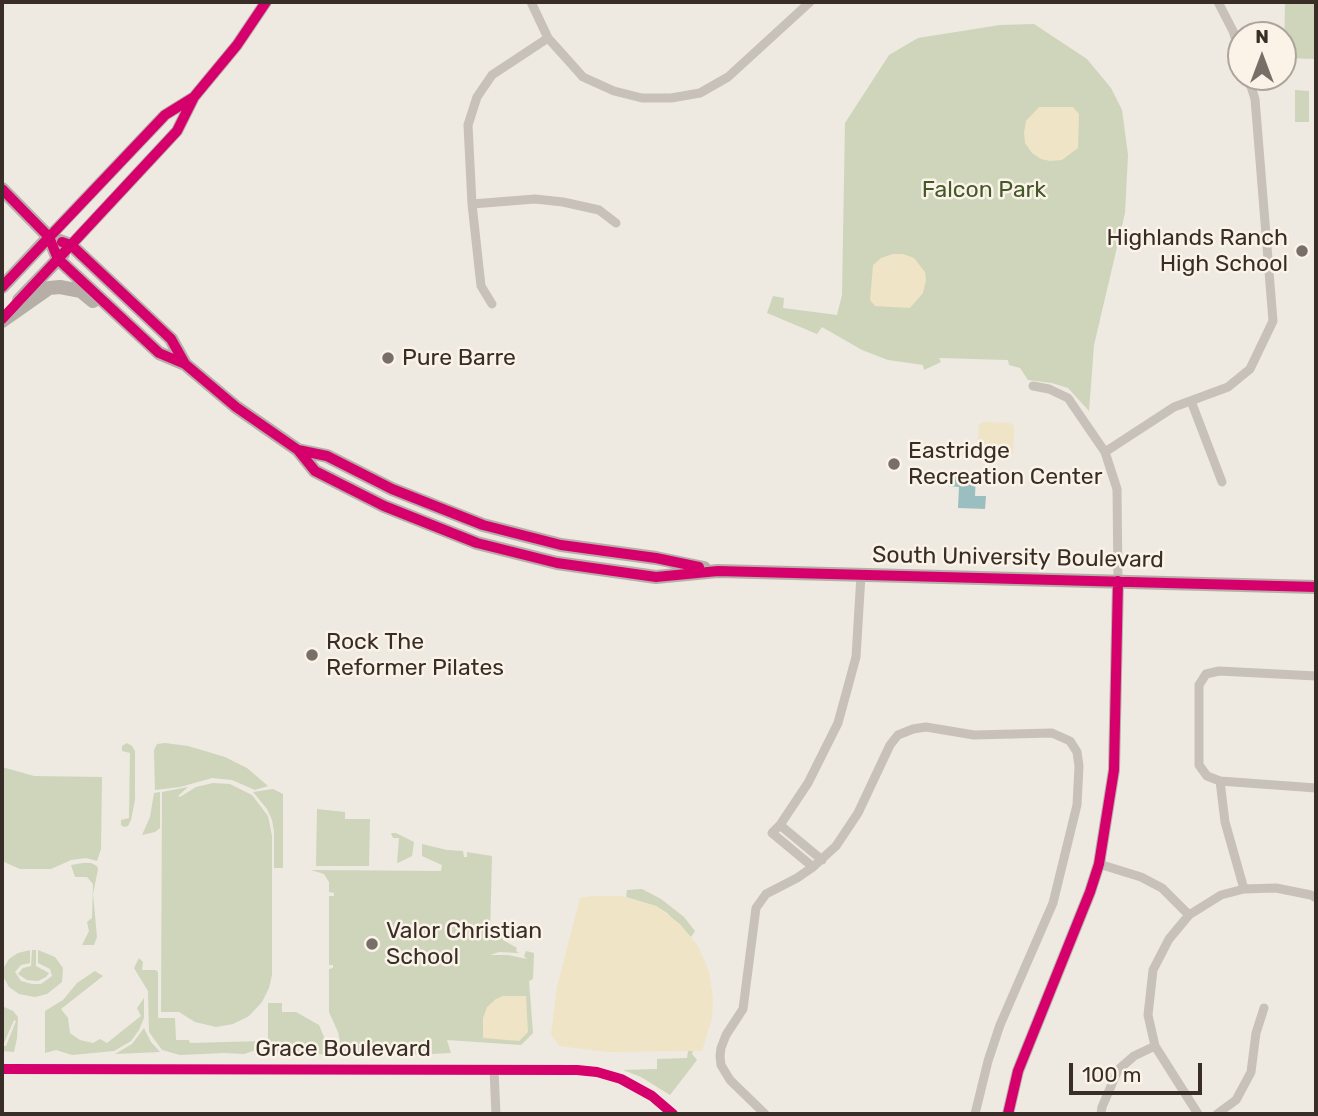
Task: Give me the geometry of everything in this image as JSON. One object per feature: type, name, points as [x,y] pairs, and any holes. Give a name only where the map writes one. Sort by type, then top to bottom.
[{"type":"main road","points":[[2,320],[177,131],[194,97],[237,45],[266,2]]},
{"type":"main road","points":[[2,288],[165,115],[194,97]]},
{"type":"main road","name":"South University Boulevard","points":[[2,190],[50,237],[71,245],[172,339],[185,364]]},
{"type":"main road","name":"South University Boulevard","points":[[50,237],[58,259],[159,353],[185,364],[236,407],[298,450],[315,471],[396,511],[477,542],[557,563],[656,576],[718,571],[1316,587]]},
{"type":"main road","points":[[2,320],[26,306],[39,293],[60,287],[80,291],[106,312],[121,317]]},
{"type":"main road","name":"South University Boulevard","points":[[298,450],[327,456],[392,489],[467,519],[561,545],[656,558],[718,571]]},
{"type":"main road","points":[[396,511],[423,512],[454,524],[465,523],[467,519]]},
{"type":"main road","points":[[1009,1114],[1018,1071],[1099,864],[1114,770],[1118,581]]},
{"type":"street","points":[[531,2],[548,38],[583,77],[614,91],[642,98],[671,98],[700,93],[728,76],[810,2]]},
{"type":"street","points":[[1217,2],[1227,21]]},
{"type":"street","points":[[492,304],[481,286],[472,204],[468,125],[477,97],[492,75],[548,38]]},
{"type":"street","points":[[1105,452],[1174,407],[1228,387],[1250,369],[1273,321],[1252,91]]},
{"type":"street","points":[[472,204],[536,199],[563,202],[599,210],[616,223]]},
{"type":"street","points":[[1033,386],[1049,389],[1069,398],[1105,452],[1117,489],[1118,581]]},
{"type":"street","points":[[1191,401],[1222,482]]},
{"type":"street","points":[[813,867],[772,834],[808,783],[838,723],[856,657],[861,575]]},
{"type":"street","points":[[1316,676],[1219,671],[1206,674],[1199,685],[1199,765],[1207,776],[1220,780],[1316,788]]},
{"type":"street","points":[[765,1114],[724,1073],[721,1048],[743,1009],[757,908],[766,894],[813,867],[835,846],[858,813],[890,745],[898,735],[926,727],[974,735],[1052,733],[1070,741],[1077,752],[1077,805],[1053,903],[1000,1025],[975,1114]]},
{"type":"street","points":[[1220,780],[1225,822],[1244,889]]},
{"type":"street","points":[[780,825],[822,860]]},
{"type":"street","points":[[1099,864],[1141,877],[1162,887],[1189,915]]},
{"type":"street","points":[[1198,1114],[1154,1046],[1148,1015],[1153,970],[1168,939],[1189,915],[1221,895],[1244,889],[1276,888],[1316,898]]},
{"type":"street","points":[[1217,1114],[1236,1100],[1251,1072],[1256,1033],[1264,1008]]},
{"type":"street","points":[[1101,1114],[1118,1070],[1134,1056],[1154,1046]]},
{"type":"street","name":"Grace Boulevard","points":[[2,1069],[577,1070],[597,1072],[621,1080],[652,1096],[673,1114]]},
{"type":"street","points":[[494,1070],[496,1114]]},
{"type":"green space","points":[[1285,2],[1316,2],[1316,59],[1297,58],[1297,21],[1285,21]]},
{"type":"green space","name":"Falcon Park","points":[[1034,24],[1087,59],[1111,88],[1122,110],[1128,155],[1125,213],[1094,345],[1089,411],[1068,388],[1028,380],[1020,368],[1009,365],[1008,360],[939,358],[941,362],[924,370],[923,365],[888,360],[862,350],[822,327],[817,334],[767,313],[773,296],[784,298],[783,308],[837,315],[842,295],[845,123],[889,55],[918,38],[1000,25]]},
{"type":"green space","points":[[1295,91],[1309,91],[1309,122],[1295,122]]},
{"type":"green space","points":[[127,743],[135,751],[135,800],[131,820],[128,826],[124,827],[121,820],[129,818],[130,753],[122,751],[122,746]]},
{"type":"green space","points":[[157,744],[188,746],[225,757],[247,768],[268,786],[255,790],[232,780],[212,778],[180,787],[155,790],[154,750]]},
{"type":"green space","points":[[2,767],[34,776],[102,777],[101,849],[97,861],[86,858],[71,860],[51,869],[20,869],[2,861]]},
{"type":"green space","points":[[213,783],[230,784],[252,795],[268,816],[272,836],[272,975],[269,988],[262,1002],[249,1016],[233,1024],[216,1027],[195,1022],[179,1012],[161,1012],[162,792],[188,787],[178,796],[180,797],[196,787]]},
{"type":"green space","points":[[273,789],[283,794],[283,868],[274,868],[272,820],[253,792]]},
{"type":"green space","points":[[160,792],[160,828],[142,835],[150,817],[154,793]]},
{"type":"green space","points":[[317,809],[345,812],[345,819],[370,819],[369,866],[316,866]]},
{"type":"green space","points":[[391,833],[414,842],[412,856],[397,863],[399,838],[393,838]]},
{"type":"green space","points":[[422,844],[463,851],[464,857],[467,857],[467,852],[492,856],[490,933],[501,934],[503,940],[517,948],[519,953],[499,952],[490,955],[527,959],[524,956],[526,951],[534,953],[533,979],[529,981],[533,1033],[521,1045],[447,1040],[451,1053],[407,1055],[368,1050],[343,1055],[338,1032],[329,1012],[329,969],[333,968],[333,965],[329,965],[329,896],[334,896],[334,893],[329,892],[329,882],[324,874],[311,870],[441,871],[442,865],[422,856]]},
{"type":"green space","points":[[91,863],[98,869],[93,894],[97,937],[94,945],[82,945],[89,931],[87,922],[92,918],[93,884],[87,877],[75,877],[71,865]]},
{"type":"green space","points":[[642,889],[661,899],[684,917],[695,931],[691,937],[656,906],[626,897],[627,890]]},
{"type":"green space","points":[[30,950],[30,963],[21,965],[15,972],[21,981],[41,984],[52,976],[50,969],[38,963],[38,950],[55,957],[63,968],[62,982],[47,994],[35,997],[19,994],[9,987],[3,969],[9,959]]},
{"type":"green space","points":[[32,950],[36,950],[36,966],[49,973],[38,981],[27,980],[18,974],[23,968],[31,966]]},
{"type":"green space","points":[[139,958],[143,962],[142,970],[158,972],[158,1018],[175,1018],[176,1040],[189,1040],[190,1043],[262,1041],[262,1044],[244,1054],[180,1055],[162,1050],[149,1032],[148,991],[134,968]]},
{"type":"green space","points":[[95,971],[103,976],[61,1009],[68,1018],[70,1033],[80,1040],[93,1043],[100,1039],[107,1043],[141,1016],[137,1008],[144,998],[144,1018],[139,1030],[131,1041],[114,1051],[72,1055],[56,1050],[45,1053],[45,1011],[63,1000],[77,983]]},
{"type":"green space","points":[[268,1003],[282,1003],[282,1012],[296,1012],[319,1025],[327,1044],[324,1055],[313,1052],[254,1055],[268,1040]]},
{"type":"green space","points":[[2,1006],[13,1011],[18,1017],[14,1052],[2,1051],[2,1046],[6,1046],[16,1021],[14,1020],[2,1043]]},
{"type":"green space","points":[[144,1028],[160,1052],[115,1054],[132,1044]]},
{"type":"green space","points":[[688,1051],[693,1051],[692,1054],[697,1060],[670,1095],[641,1077],[623,1070],[657,1069],[657,1059],[687,1058]]},
{"type":"sand","points":[[1039,107],[1073,107],[1079,114],[1078,148],[1062,160],[1041,159],[1032,153],[1025,143],[1026,121]]},
{"type":"sand","points":[[893,254],[914,258],[925,272],[923,293],[910,308],[875,306],[870,300],[873,265],[881,258]]},
{"type":"sand","points":[[982,422],[1010,423],[1014,426],[1013,454],[977,451],[979,425]]},
{"type":"sand","points":[[621,896],[656,906],[680,924],[698,946],[709,971],[713,999],[712,1018],[702,1051],[607,1052],[559,1046],[551,1034],[557,987],[580,898]]},
{"type":"sand","points":[[503,996],[526,996],[528,1032],[519,1041],[483,1038],[483,1018],[487,1007]]},
{"type":"water","points":[[949,474],[976,475],[975,496],[986,496],[985,509],[958,508],[959,487],[948,486]]},
{"type":"cycle path","points":[[2,319],[177,131],[194,97],[237,45],[266,2]]},
{"type":"cycle path","points":[[2,287],[165,115],[194,97]]},
{"type":"cycle path","points":[[2,189],[49,237],[58,259],[159,353],[185,364],[236,407],[298,450],[315,471],[384,506],[477,543],[557,563],[656,577],[718,571],[1316,587]]},
{"type":"cycle path","points":[[62,242],[71,245],[171,339],[185,364]]},
{"type":"cycle path","points":[[298,450],[327,456],[392,489],[483,525],[561,545],[656,558],[699,567]]},
{"type":"cycle path","points":[[1008,1114],[1018,1071],[1099,864],[1114,770],[1118,581]]},
{"type":"cycle path","points":[[2,1069],[577,1070],[621,1079],[652,1096],[673,1114]]},
{"type":"place","name":"Highlands Ranch High School","points":[[1302,251]]},
{"type":"place","name":"Pure Barre","points":[[388,358]]},
{"type":"place","name":"Eastridge Recreation Center","points":[[894,464]]},
{"type":"place","name":"Rock The Reformer Pilates","points":[[312,655]]},
{"type":"place","name":"Valor Christian School","points":[[372,944]]}]
